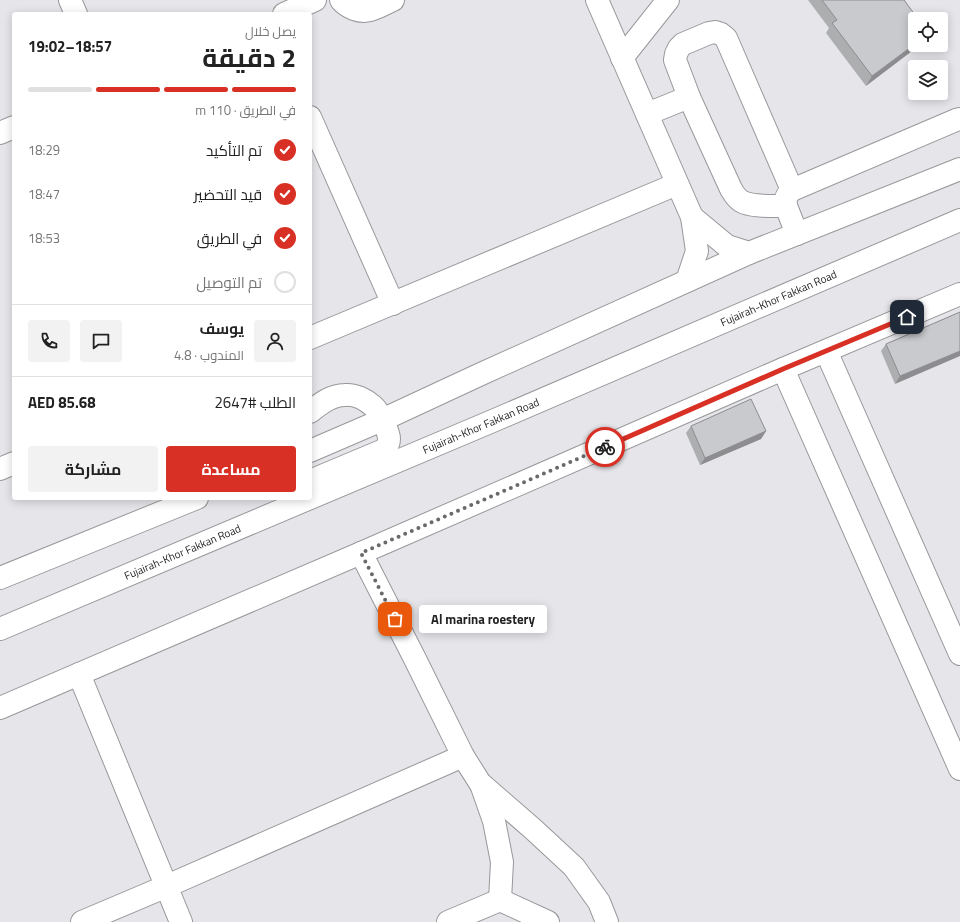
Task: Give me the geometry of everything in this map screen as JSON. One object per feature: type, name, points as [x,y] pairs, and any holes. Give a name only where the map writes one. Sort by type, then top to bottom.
[{"type":"main road","points":[[70,0],[75,12]]},
{"type":"main road","points":[[288,12],[315,0]]},
{"type":"main road","points":[[341,0],[344,4],[355,10],[369,11],[394,0]]},
{"type":"main road","points":[[597,0],[692,217],[697,251],[688,282]]},
{"type":"main road","points":[[622,58],[668,0]]},
{"type":"main road","points":[[797,234],[789,198],[726,38],[715,32],[683,44],[676,54],[675,60],[689,97],[731,189],[740,201],[746,204],[789,198],[960,119]]},
{"type":"main road","points":[[647,114],[689,97]]},
{"type":"main road","points":[[312,122],[393,304]]},
{"type":"main road","points":[[0,133],[12,128]]},
{"type":"main road","points":[[312,450],[749,254],[960,169]]},
{"type":"main road","points":[[312,337],[677,184]]},
{"type":"main road","points":[[692,217],[727,246],[749,254]]},
{"type":"main road","name":"Fujairah-Khor Fakkan Road","points":[[312,494],[502,417],[960,220]]},
{"type":"main road","points":[[0,708],[783,369],[960,294]]},
{"type":"main road","points":[[826,351],[960,654]]},
{"type":"main road","points":[[783,369],[960,769]]},
{"type":"main road","points":[[312,411],[331,398],[346,394],[361,398],[374,407],[382,420],[389,439],[388,445],[384,450],[312,480]]},
{"type":"main road","points":[[0,469],[12,464]]},
{"type":"main road","points":[[0,578],[192,500]]},
{"type":"main road","name":"Fujairah-Khor Fakkan Road","points":[[0,629],[289,503]]},
{"type":"main road","points":[[361,553],[463,756],[480,783],[494,821],[502,862],[500,900]]},
{"type":"main road","points":[[80,674],[181,922]]},
{"type":"main road","points":[[82,922],[463,756]]},
{"type":"main road","points":[[480,783],[533,828],[574,867],[615,922]]},
{"type":"main road","points":[[448,922],[500,900],[548,922]]},
{"type":"main road","points":[[599,902],[607,922]]},
{"type":"building","points":[[822,0],[904,0],[913,12],[908,12],[908,49],[872,76],[832,23],[837,20]]},
{"type":"building","points":[[960,312],[960,351],[900,376],[886,344]]},
{"type":"building","points":[[751,399],[766,431],[705,458],[691,426]]},
{"type":"way so far","points":[[395,619],[361,553],[605,447]]},
{"type":"place","name":"Al marina roestery","points":[[395,619]]},
{"type":"route","points":[[605,447],[783,369],[907,317]]}]
